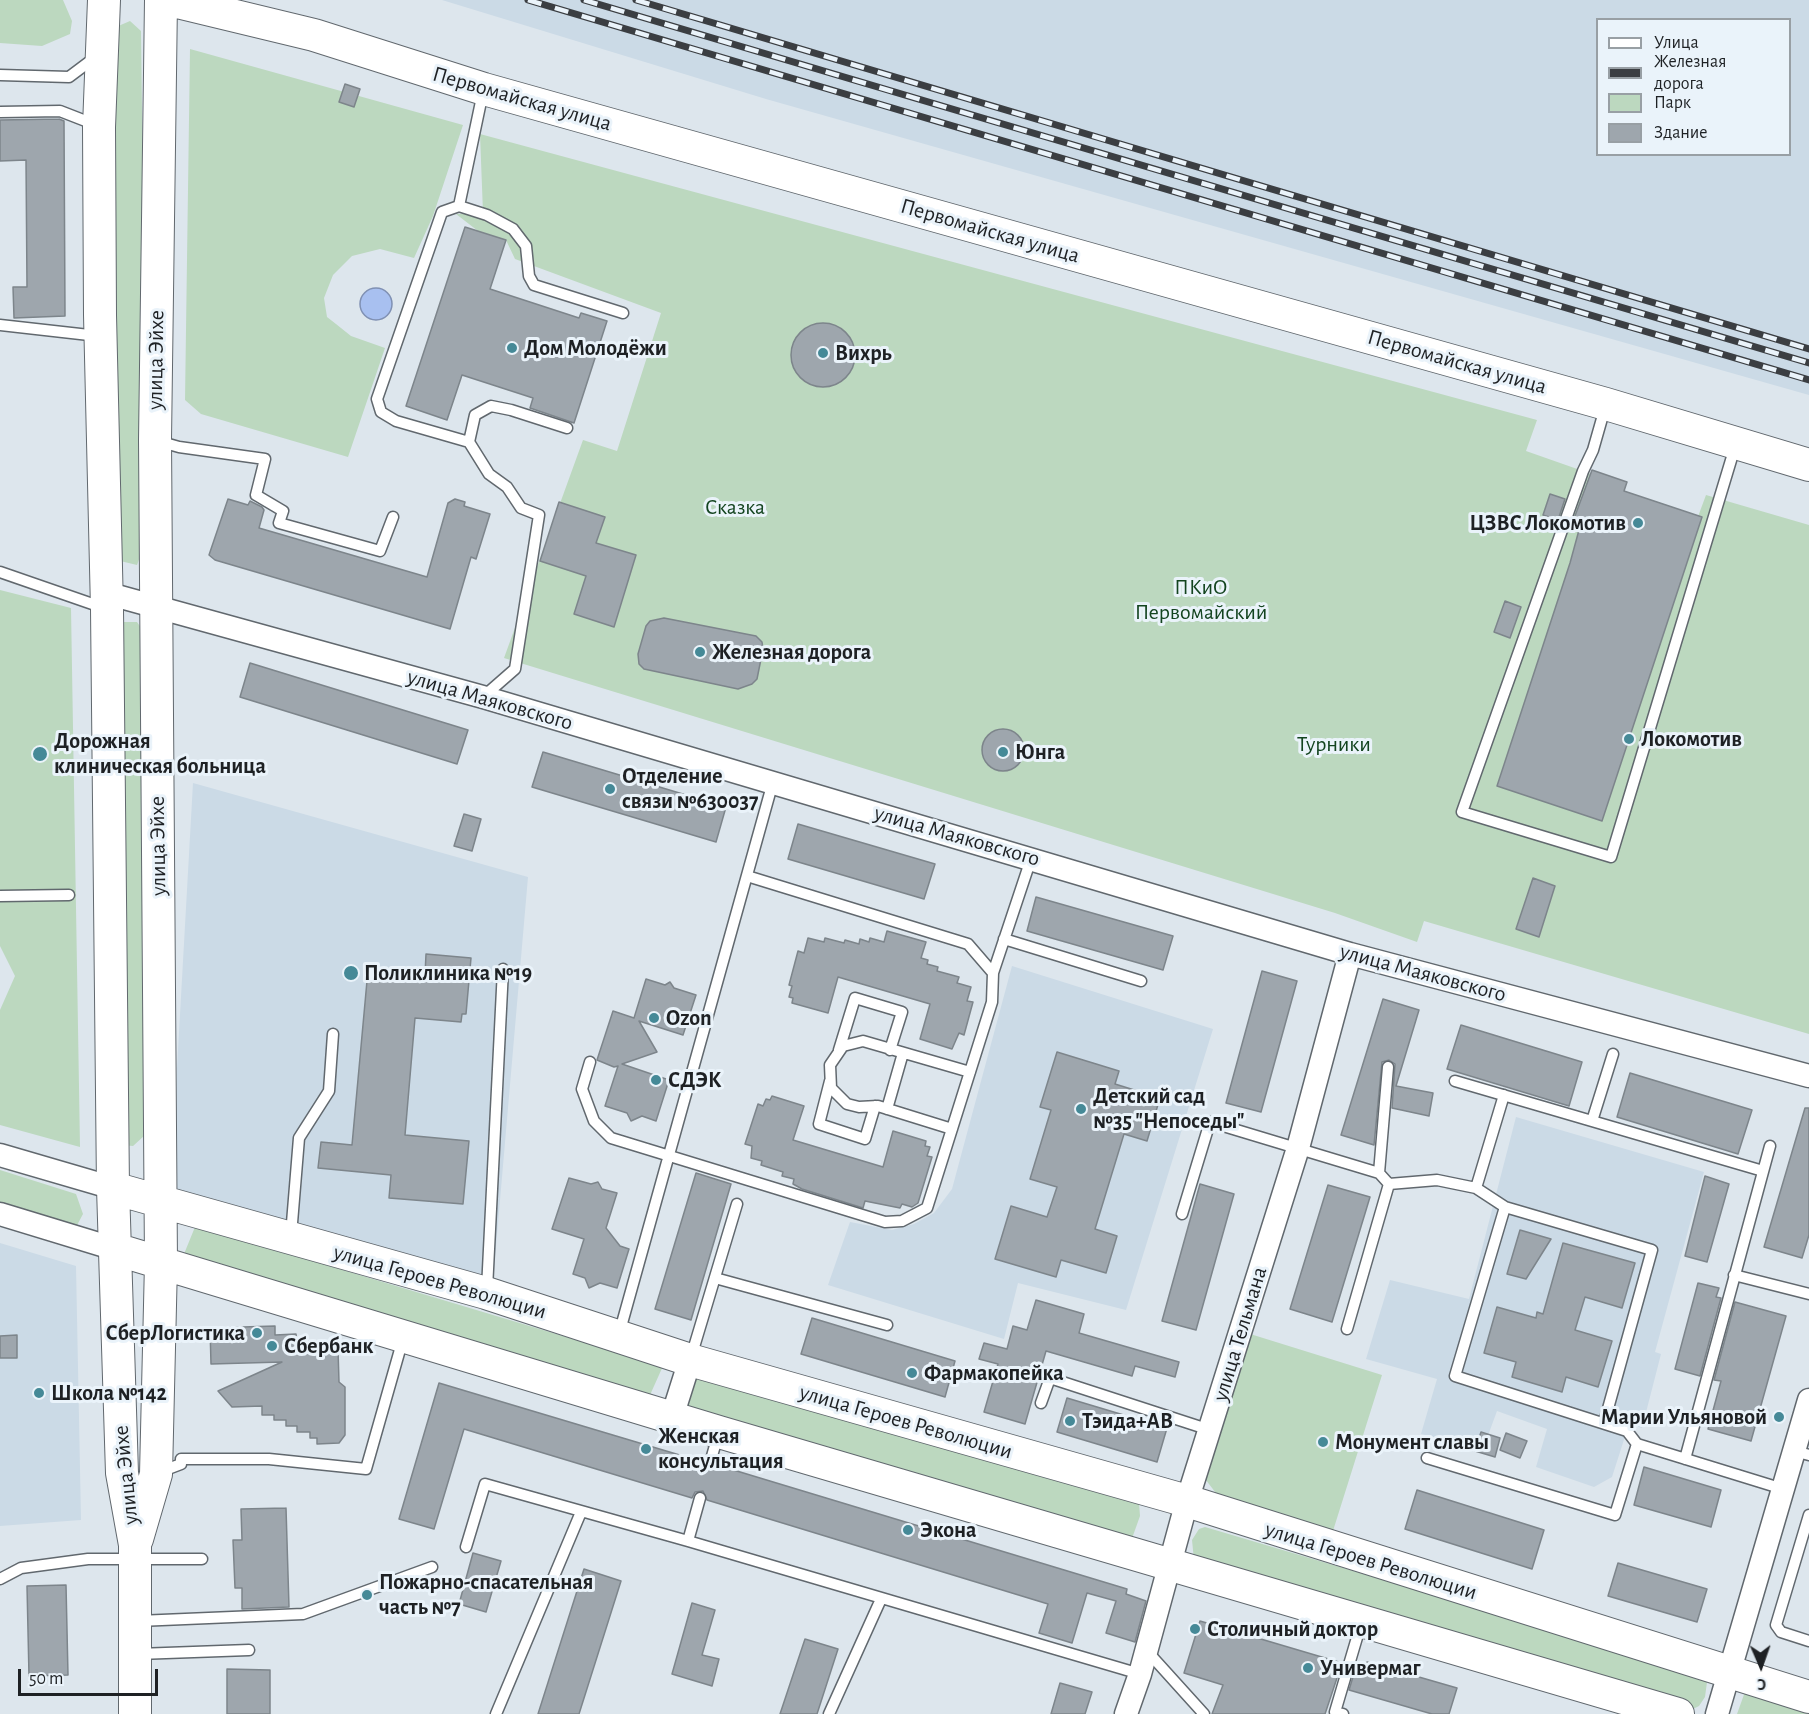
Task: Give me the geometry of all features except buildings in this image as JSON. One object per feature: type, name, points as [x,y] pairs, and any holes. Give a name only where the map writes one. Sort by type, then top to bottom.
[{"type":"main road","name":"улица Эйхе","points":[[104,0],[99,127],[100,336],[106,601],[113,1188],[122,1473],[135,1552],[135,1714]]},
{"type":"main road","name":"улица Эйхе","points":[[135,1552],[156,1474],[161,1263],[155,440],[161,0]]},
{"type":"main road","name":"Первомайская улица","points":[[169,0],[314,35],[484,89],[1606,404],[1809,465]]},
{"type":"main road","name":"улица Героев Революции","points":[[113,1188],[486,1293],[690,1360],[1187,1502],[1809,1697]]},
{"type":"main road","points":[[115,1249],[718,1432],[1678,1714]]},
{"type":"street","name":"улица Маяковского","points":[[106,601],[156,605],[483,697],[1350,954],[1809,1076]]},
{"type":"street","name":"улица Тельмана","points":[[1126,1714],[1140,1674],[1187,1502],[1298,1148],[1350,954]]},
{"type":"street","name":"улица Героев Революции","points":[[0,1155],[113,1188]]},
{"type":"street","points":[[0,1214],[115,1249]]},
{"type":"street","points":[[672,1417],[690,1360]]},
{"type":"street","points":[[1717,1714],[1783,1489],[1802,1453],[1809,1400]]},
{"type":"lane","points":[[0,75],[69,77],[102,52]]},
{"type":"lane","points":[[459,206],[484,89]]},
{"type":"lane","points":[[0,112],[60,111],[99,127]]},
{"type":"lane","points":[[483,697],[515,669],[539,515],[521,508],[507,487],[489,474],[469,442],[396,421],[381,412],[377,399],[442,212],[449,207],[459,206],[487,214],[513,229],[526,246],[529,276],[534,285],[623,314]]},
{"type":"lane","points":[[0,325],[100,336]]},
{"type":"lane","points":[[1606,404],[1593,450],[1583,471],[1462,812],[1611,857],[1736,444]]},
{"type":"lane","points":[[469,442],[475,415],[491,406],[567,428]]},
{"type":"lane","points":[[155,440],[179,447],[265,459],[256,495],[283,511],[279,523],[380,551],[393,517]]},
{"type":"lane","points":[[0,572],[106,601]]},
{"type":"lane","points":[[618,1338],[773,782]]},
{"type":"lane","points":[[590,1062],[582,1089],[594,1121],[611,1138],[885,1222],[902,1221],[927,1208],[952,1129],[955,1102],[970,1072],[993,1002],[993,973],[1031,858]]},
{"type":"lane","points":[[747,876],[968,944],[993,973]]},
{"type":"lane","points":[[0,896],[69,895]]},
{"type":"lane","points":[[1004,939],[1142,981]]},
{"type":"lane","points":[[486,1293],[503,969]]},
{"type":"lane","points":[[875,1106],[865,1139],[819,1124],[830,1081],[830,1065],[839,1050],[855,998],[902,1012],[890,1050]]},
{"type":"lane","points":[[291,1239],[298,1138],[329,1091],[333,1034]]},
{"type":"lane","points":[[839,1050],[853,1042],[863,1041],[970,1072]]},
{"type":"lane","points":[[886,1108],[903,1053]]},
{"type":"lane","points":[[1592,1121],[1613,1054]]},
{"type":"lane","points":[[1379,1173],[1388,1067]]},
{"type":"lane","points":[[830,1081],[838,1097],[848,1104],[858,1107],[886,1108],[952,1129]]},
{"type":"lane","points":[[1455,1081],[1763,1171]]},
{"type":"lane","points":[[1476,1188],[1504,1095]]},
{"type":"lane","points":[[1182,1214],[1210,1122],[1379,1173],[1389,1184]]},
{"type":"lane","points":[[1685,1459],[1770,1146]]},
{"type":"lane","points":[[1389,1184],[1437,1180],[1476,1188],[1505,1207],[1652,1250],[1604,1423]]},
{"type":"lane","points":[[1347,1329],[1389,1184]]},
{"type":"lane","points":[[690,1360],[737,1204]]},
{"type":"lane","points":[[1505,1207],[1455,1376],[1627,1431],[1637,1444],[1783,1489]]},
{"type":"lane","points":[[1734,1275],[1809,1294]]},
{"type":"lane","points":[[716,1278],[887,1325]]},
{"type":"lane","points":[[156,1474],[181,1464],[181,1459],[269,1459],[366,1469],[404,1336]]},
{"type":"lane","points":[[1041,1403],[1050,1378],[1210,1430]]},
{"type":"lane","points":[[710,1463],[718,1432]]},
{"type":"lane","points":[[1427,1458],[1615,1515],[1637,1444]]},
{"type":"lane","points":[[466,1547],[485,1484],[688,1541],[1140,1674]]},
{"type":"lane","points":[[688,1541],[700,1498]]},
{"type":"lane","points":[[496,1714],[581,1512]]},
{"type":"lane","points":[[1809,1515],[1776,1625],[1780,1632],[1809,1641]]},
{"type":"lane","points":[[0,1578],[21,1568],[135,1552],[202,1559]]},
{"type":"lane","points":[[135,1622],[303,1614],[432,1567]]},
{"type":"lane","points":[[829,1714],[881,1599]]},
{"type":"lane","points":[[1337,1713],[1362,1620]]},
{"type":"lane","points":[[135,1654],[249,1650]]},
{"type":"lane","points":[[1146,1651],[1204,1714]]},
{"type":"shaded area","points":[[442,0],[1809,0],[1809,395],[766,99]]},
{"type":"shaded area","name":"Поликлиника №19","points":[[193,783],[528,877],[493,1281],[177,1198],[177,1068]]},
{"type":"shaded area","name":"Детский сад №35 \"Непоседы\"","points":[[1012,966],[1213,1029],[1126,1310],[1018,1283],[1004,1339],[828,1285],[850,1222],[892,1230],[914,1224],[934,1213],[952,1189]]},
{"type":"shaded area","points":[[1516,1117],[1704,1172],[1655,1352],[1661,1354],[1642,1428],[1629,1424],[1612,1477],[1594,1487],[1536,1467],[1547,1429],[1497,1411],[1483,1449],[1421,1434],[1437,1379],[1366,1359],[1390,1280],[1469,1299]]},
{"type":"shaded area","name":"Школа №142","points":[[0,1243],[76,1266],[81,1520],[0,1526]]},
{"type":"green space","points":[[0,0],[63,0],[72,21],[70,34],[42,46],[0,43]]},
{"type":"green space","points":[[130,21],[141,31],[144,546],[137,565],[116,560],[113,46],[116,27]]},
{"type":"green space","points":[[190,49],[463,125],[433,216],[414,258],[380,249],[352,256],[333,275],[324,298],[327,317],[351,336],[385,348],[348,457],[201,414],[185,400]]},
{"type":"green space","name":"ПКиО Первомайский","points":[[480,134],[1537,420],[1526,451],[1600,477],[1596,488],[1696,522],[1706,495],[1809,525],[1809,1034],[1424,921],[1417,942],[1335,913],[504,658],[583,440],[617,451],[661,313],[515,259],[506,240],[478,231],[456,214],[483,213]]},
{"type":"green space","name":"Дорожная клиническая больница","points":[[0,590],[71,608],[80,1147],[0,1125],[0,1010],[15,976],[0,946]]},
{"type":"green space","points":[[122,622],[137,622],[146,635],[144,1136],[133,1146],[122,1145]]},
{"type":"green space","points":[[0,1170],[76,1194],[83,1214],[75,1229],[0,1206]]},
{"type":"green space","points":[[195,1227],[663,1366],[650,1395],[191,1264],[184,1254]]},
{"type":"green space","points":[[1247,1333],[1382,1375],[1332,1534],[1219,1497],[1202,1475]]},
{"type":"green space","points":[[700,1375],[1139,1503],[1140,1516],[1130,1544],[687,1412],[685,1397],[692,1381]]},
{"type":"green space","points":[[1205,1527],[1701,1674],[1707,1682],[1705,1697],[1699,1706],[1687,1712],[1194,1560],[1192,1540],[1199,1529]]},
{"type":"green space","points":[[1746,1689],[1809,1704],[1809,1714],[1737,1714]]},
{"type":"water","points":[[376,288],[387,293],[392,304],[387,315],[376,320],[365,315],[360,304],[365,293]]},
{"type":"railway","points":[[528,0],[1809,380]]},
{"type":"railway","points":[[584,0],[1809,363]]},
{"type":"railway","points":[[636,0],[1809,349]]},
{"type":"place","name":"Дом Молодёжи","points":[[512,348]]},
{"type":"place","name":"Вихрь","points":[[823,353]]},
{"type":"place","name":"ЦЗВС Локомотив","points":[[1638,523]]},
{"type":"place","name":"Железная дорога","points":[[700,652]]},
{"type":"place","name":"Локомотив","points":[[1629,739]]},
{"type":"place","name":"Юнга","points":[[1003,752]]},
{"type":"place","name":"Дорожная клиническая больница","points":[[40,754]]},
{"type":"place","name":"Отделение связи №630037","points":[[610,789]]},
{"type":"place","name":"Поликлиника №19","points":[[351,973]]},
{"type":"place","name":"Ozon","points":[[654,1018]]},
{"type":"place","name":"СДЭК","points":[[656,1080]]},
{"type":"place","name":"Детский сад №35 \"Непоседы\"","points":[[1081,1109]]},
{"type":"place","name":"СберЛогистика","points":[[257,1333]]},
{"type":"place","name":"Сбербанк","points":[[272,1346]]},
{"type":"place","name":"Фармакопейка","points":[[912,1373]]},
{"type":"place","name":"Школа №142","points":[[39,1393]]},
{"type":"place","name":"Марии Ульяновой","points":[[1779,1417]]},
{"type":"place","name":"Тэида+АВ","points":[[1070,1421]]},
{"type":"place","name":"Монумент славы","points":[[1323,1442]]},
{"type":"place","name":"Женская консультация","points":[[646,1449]]},
{"type":"place","name":"Экона","points":[[908,1530]]},
{"type":"place","name":"Пожарно-спасательная часть №7","points":[[367,1595]]},
{"type":"place","name":"Столичный доктор","points":[[1195,1629]]},
{"type":"place","name":"Универмаг","points":[[1308,1668]]},
{"type":"park label","name":"Сказка","points":[[735,507]]},
{"type":"park label","name":"Турники","points":[[1334,744]]}]
